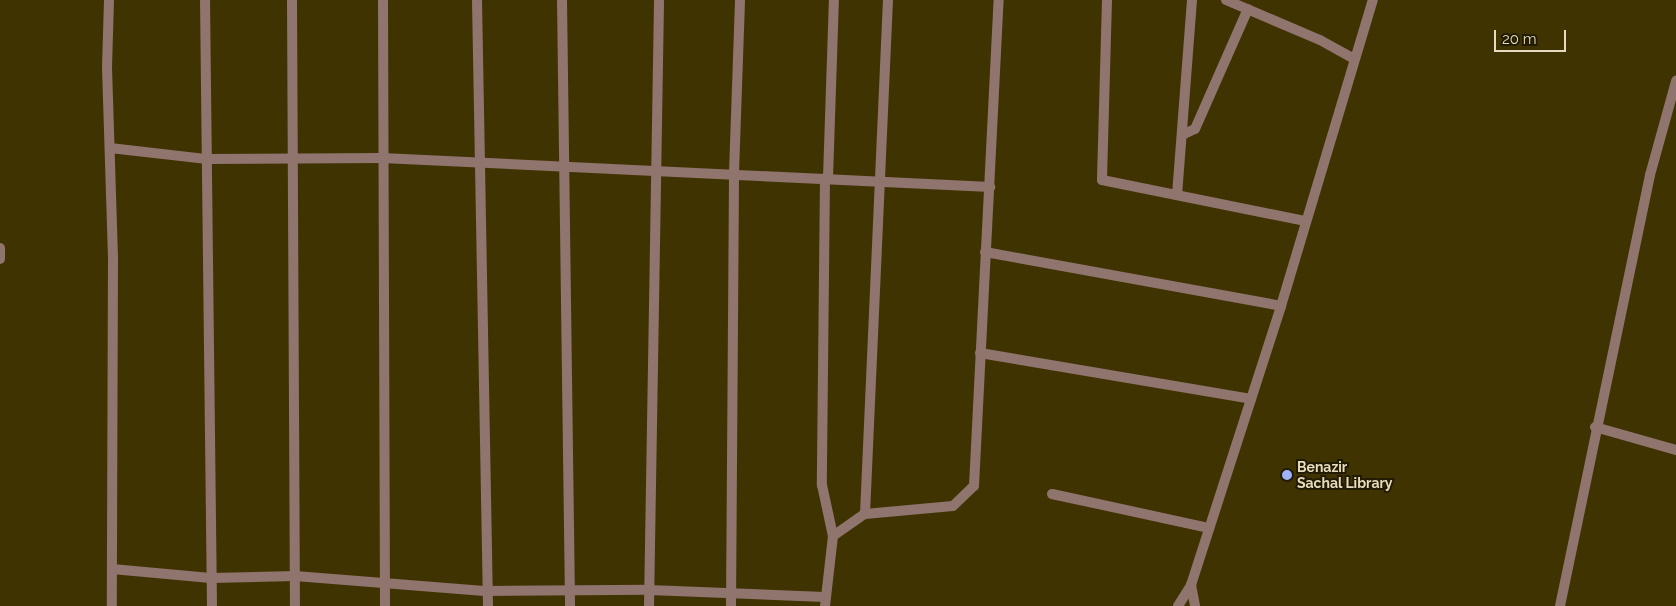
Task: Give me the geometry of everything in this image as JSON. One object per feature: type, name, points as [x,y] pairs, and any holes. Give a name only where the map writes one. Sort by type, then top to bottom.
[{"type":"street","points":[[109,0],[110,148],[114,258],[112,606]]},
{"type":"street","points":[[205,0],[212,606]]},
{"type":"street","points":[[292,0],[295,606]]},
{"type":"street","points":[[383,0],[382,158],[385,606]]},
{"type":"street","points":[[477,0],[488,606]]},
{"type":"street","points":[[562,0],[570,606]]},
{"type":"street","points":[[650,606],[658,170],[659,0]]},
{"type":"street","points":[[731,606],[734,173],[740,0]]},
{"type":"street","points":[[112,569],[211,578],[295,576],[385,585],[487,591],[650,590],[731,593],[825,601],[833,536],[822,485],[826,178],[834,0]]},
{"type":"street","points":[[865,514],[888,0]]},
{"type":"street","points":[[833,536],[865,514],[953,506],[974,486],[999,0]]},
{"type":"street","points":[[1107,0],[1102,180],[1306,221]]},
{"type":"street","points":[[1177,195],[1192,0]]},
{"type":"street","points":[[1226,0],[1320,40],[1354,59]]},
{"type":"street","points":[[1178,606],[1191,585],[1281,306],[1373,0]]},
{"type":"street","points":[[1182,135],[1194,128],[1248,9]]},
{"type":"street","points":[[1560,606],[1650,175],[1676,81]]},
{"type":"street","points":[[110,148],[206,159],[382,158],[734,173],[990,188]]},
{"type":"street","points":[[0,248],[0,259]]},
{"type":"street","points":[[985,252],[1281,306]]},
{"type":"street","points":[[980,353],[1251,398]]},
{"type":"street","points":[[1596,427],[1676,450]]},
{"type":"street","points":[[1052,494],[1209,528]]},
{"type":"street","points":[[1191,585],[1195,606]]},
{"type":"place","name":"Benazir Sachal Library","points":[[1287,475]]}]
